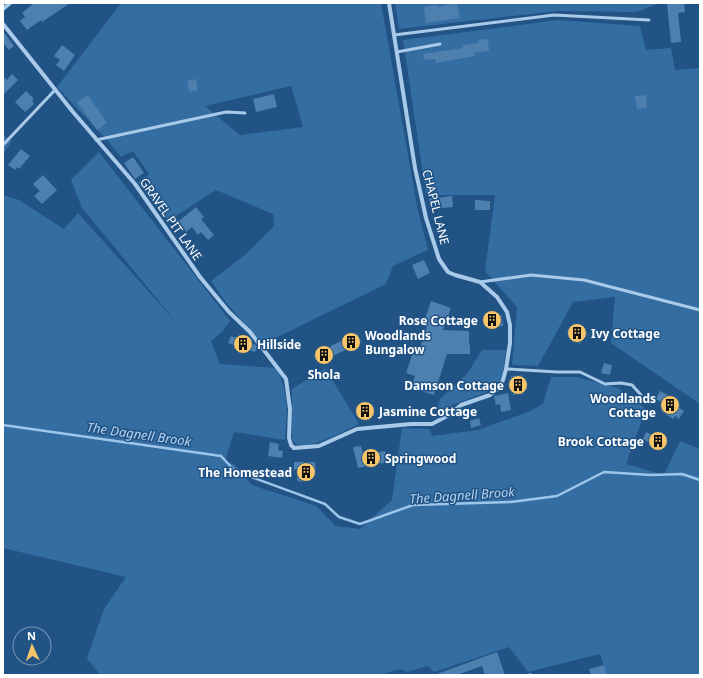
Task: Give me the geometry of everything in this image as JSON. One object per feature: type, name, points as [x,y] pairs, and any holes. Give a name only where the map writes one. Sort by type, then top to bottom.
[{"type":"street","points":[[3,9],[10,3]]},
{"type":"street","name":"CHAPEL LANE","points":[[289,438],[291,445],[294,448],[318,446],[357,429],[411,424],[432,424],[448,415],[461,405],[490,395],[500,387],[506,369],[510,344],[509,319],[507,312],[497,297],[480,282],[448,272],[439,259],[426,218],[415,168],[389,3]]},
{"type":"street","name":"GRAVEL PIT LANE","points":[[3,24],[96,140],[135,184],[200,277],[229,312],[254,338],[286,379],[290,409],[289,438]]},
{"type":"lane","points":[[394,35],[554,15],[649,20]]},
{"type":"lane","points":[[397,52],[440,44]]},
{"type":"lane","points":[[3,145],[55,90]]},
{"type":"lane","points":[[96,140],[226,112],[245,113]]},
{"type":"lane","points":[[480,282],[531,275],[584,280],[700,310]]},
{"type":"lane","points":[[506,369],[580,372],[605,384],[621,383],[632,385],[641,395]]},
{"type":"shaded area","points":[[121,3],[381,3],[418,211],[428,250],[393,266],[386,284],[263,344],[227,304],[211,281],[246,254],[274,226],[273,214],[216,190],[168,221],[138,182],[149,174],[133,151],[121,157],[57,87]],"holes":[[[291,86],[303,127],[240,135],[205,106]]]},
{"type":"shaded area","points":[[395,3],[659,3],[637,12],[557,11],[399,29]]},
{"type":"shaded area","points":[[558,20],[640,26],[646,50],[671,48],[675,70],[700,68],[700,404],[611,343],[615,297],[573,302],[538,366],[512,365],[517,307],[485,271],[495,195],[426,195],[403,40]]},
{"type":"shaded area","points":[[3,135],[12,141],[3,154]]},
{"type":"shaded area","points":[[99,152],[230,321],[222,332],[211,341],[220,364],[276,368],[284,386],[286,395],[285,440],[234,432],[225,461],[235,465],[252,485],[316,506],[336,526],[360,529],[392,500],[402,428],[430,429],[432,436],[478,430],[528,412],[543,404],[551,377],[577,377],[618,388],[646,409],[626,464],[664,475],[680,441],[700,449],[700,675],[607,675],[600,654],[528,672],[509,647],[434,672],[428,666],[407,672],[401,669],[379,675],[100,675],[87,658],[104,609],[126,577],[3,548],[3,195],[19,200],[64,229],[78,213],[177,323],[82,208],[71,180]]},
{"type":"shaded area","points":[[482,350],[506,350],[503,372],[499,384],[493,390],[452,405],[435,419],[440,399],[467,374]]},
{"type":"shaded area","points":[[325,368],[359,424],[320,442],[298,445],[292,438],[292,389]]},
{"type":"building","points":[[34,3],[70,3],[42,22],[41,20],[27,30],[20,21],[25,17],[22,13]]},
{"type":"building","points":[[457,3],[460,18],[426,23],[424,7],[437,5],[438,7]]},
{"type":"building","points":[[684,3],[685,12],[678,13],[681,42],[671,43],[667,4]]},
{"type":"building","points":[[3,31],[14,46],[9,50],[3,43]]},
{"type":"building","points":[[488,39],[489,51],[474,53],[475,56],[436,63],[435,59],[424,60],[423,54],[463,48],[463,45],[479,43],[478,40]]},
{"type":"building","points":[[62,45],[75,55],[64,71],[56,65],[60,60],[54,56]]},
{"type":"building","points":[[12,74],[18,80],[3,95],[3,76],[7,80]]},
{"type":"building","points":[[196,79],[198,90],[189,92],[187,81]]},
{"type":"building","points":[[26,91],[34,99],[32,101],[34,104],[25,112],[15,102]]},
{"type":"building","points":[[274,94],[277,107],[256,112],[253,99]]},
{"type":"building","points":[[88,95],[107,123],[97,130],[77,102]]},
{"type":"building","points":[[646,95],[647,108],[637,109],[635,96]]},
{"type":"building","points":[[21,149],[30,156],[19,169],[17,167],[15,170],[8,165]]},
{"type":"building","points":[[133,157],[144,173],[135,179],[124,163]]},
{"type":"building","points":[[43,175],[57,190],[42,204],[34,196],[40,191],[33,184]]},
{"type":"building","points":[[452,196],[453,207],[442,208],[441,204],[430,206],[429,199]]},
{"type":"building","points":[[475,200],[490,201],[490,210],[475,210]]},
{"type":"building","points":[[196,207],[204,217],[201,219],[214,235],[208,240],[201,232],[198,235],[192,227],[186,232],[178,222]]},
{"type":"building","points":[[424,260],[430,273],[418,279],[412,265]]},
{"type":"building","points":[[431,301],[451,308],[443,330],[469,331],[470,345],[470,354],[447,354],[434,395],[411,388],[415,376],[406,373],[415,347],[420,348],[427,327],[423,325]]},
{"type":"building","name":"Rose Cottage","points":[[502,315],[503,326],[489,328],[488,317]]},
{"type":"building","name":"Ivy Cottage","points":[[574,323],[588,334],[579,344],[566,333]]},
{"type":"building","points":[[357,333],[362,342],[318,363],[313,355]]},
{"type":"building","name":"Hillside","points":[[231,336],[256,345],[257,347],[255,352],[228,343]]},
{"type":"building","points":[[604,363],[612,365],[610,375],[601,373]]},
{"type":"building","name":"Damson Cottage","points":[[522,375],[524,394],[513,395],[511,376]]},
{"type":"building","points":[[660,391],[668,395],[663,403],[656,399]]},
{"type":"building","points":[[508,393],[511,410],[501,412],[500,404],[496,405],[494,396]]},
{"type":"building","name":"Woodlands Cottage","points":[[668,400],[684,411],[679,419],[675,416],[673,419],[661,411]]},
{"type":"building","name":"Jasmine Cottage","points":[[370,402],[374,416],[360,419],[357,406]]},
{"type":"building","points":[[479,418],[481,425],[471,428],[470,421]]},
{"type":"building","name":"Brook Cottage","points":[[646,432],[659,438],[661,433],[667,436],[660,451],[652,448],[654,445],[643,439]]},
{"type":"building","points":[[270,442],[279,444],[278,450],[283,451],[282,458],[268,456]]},
{"type":"building","name":"Springwood","points":[[361,446],[363,455],[385,451],[388,462],[358,468],[353,447]]},
{"type":"building","name":"The Homestead","points":[[294,462],[315,462],[316,474],[306,474],[306,480],[300,482],[297,480],[297,469],[294,470]]},
{"type":"building","points":[[497,652],[505,675],[485,675],[482,666],[457,675],[434,675]]},
{"type":"building","points":[[604,665],[607,675],[591,675],[589,669]]},
{"type":"waterway","name":"The Dagnell Brook","points":[[3,425],[221,456],[235,471],[325,504],[339,517],[360,524],[413,505],[511,502],[557,496],[604,472],[651,475],[682,474],[700,480]]},
{"type":"place","name":"Rose Cottage","points":[[492,320]]},
{"type":"place","name":"Ivy Cottage","points":[[577,333]]},
{"type":"place","name":"Woodlands Bungalow","points":[[351,342]]},
{"type":"place","name":"Hillside","points":[[243,344]]},
{"type":"place","name":"Shola","points":[[324,355]]},
{"type":"place","name":"Damson Cottage","points":[[518,385]]},
{"type":"place","name":"Woodlands Cottage","points":[[670,405]]},
{"type":"place","name":"Jasmine Cottage","points":[[365,411]]},
{"type":"place","name":"Brook Cottage","points":[[658,441]]},
{"type":"place","name":"Springwood","points":[[371,458]]},
{"type":"place","name":"The Homestead","points":[[306,472]]}]
